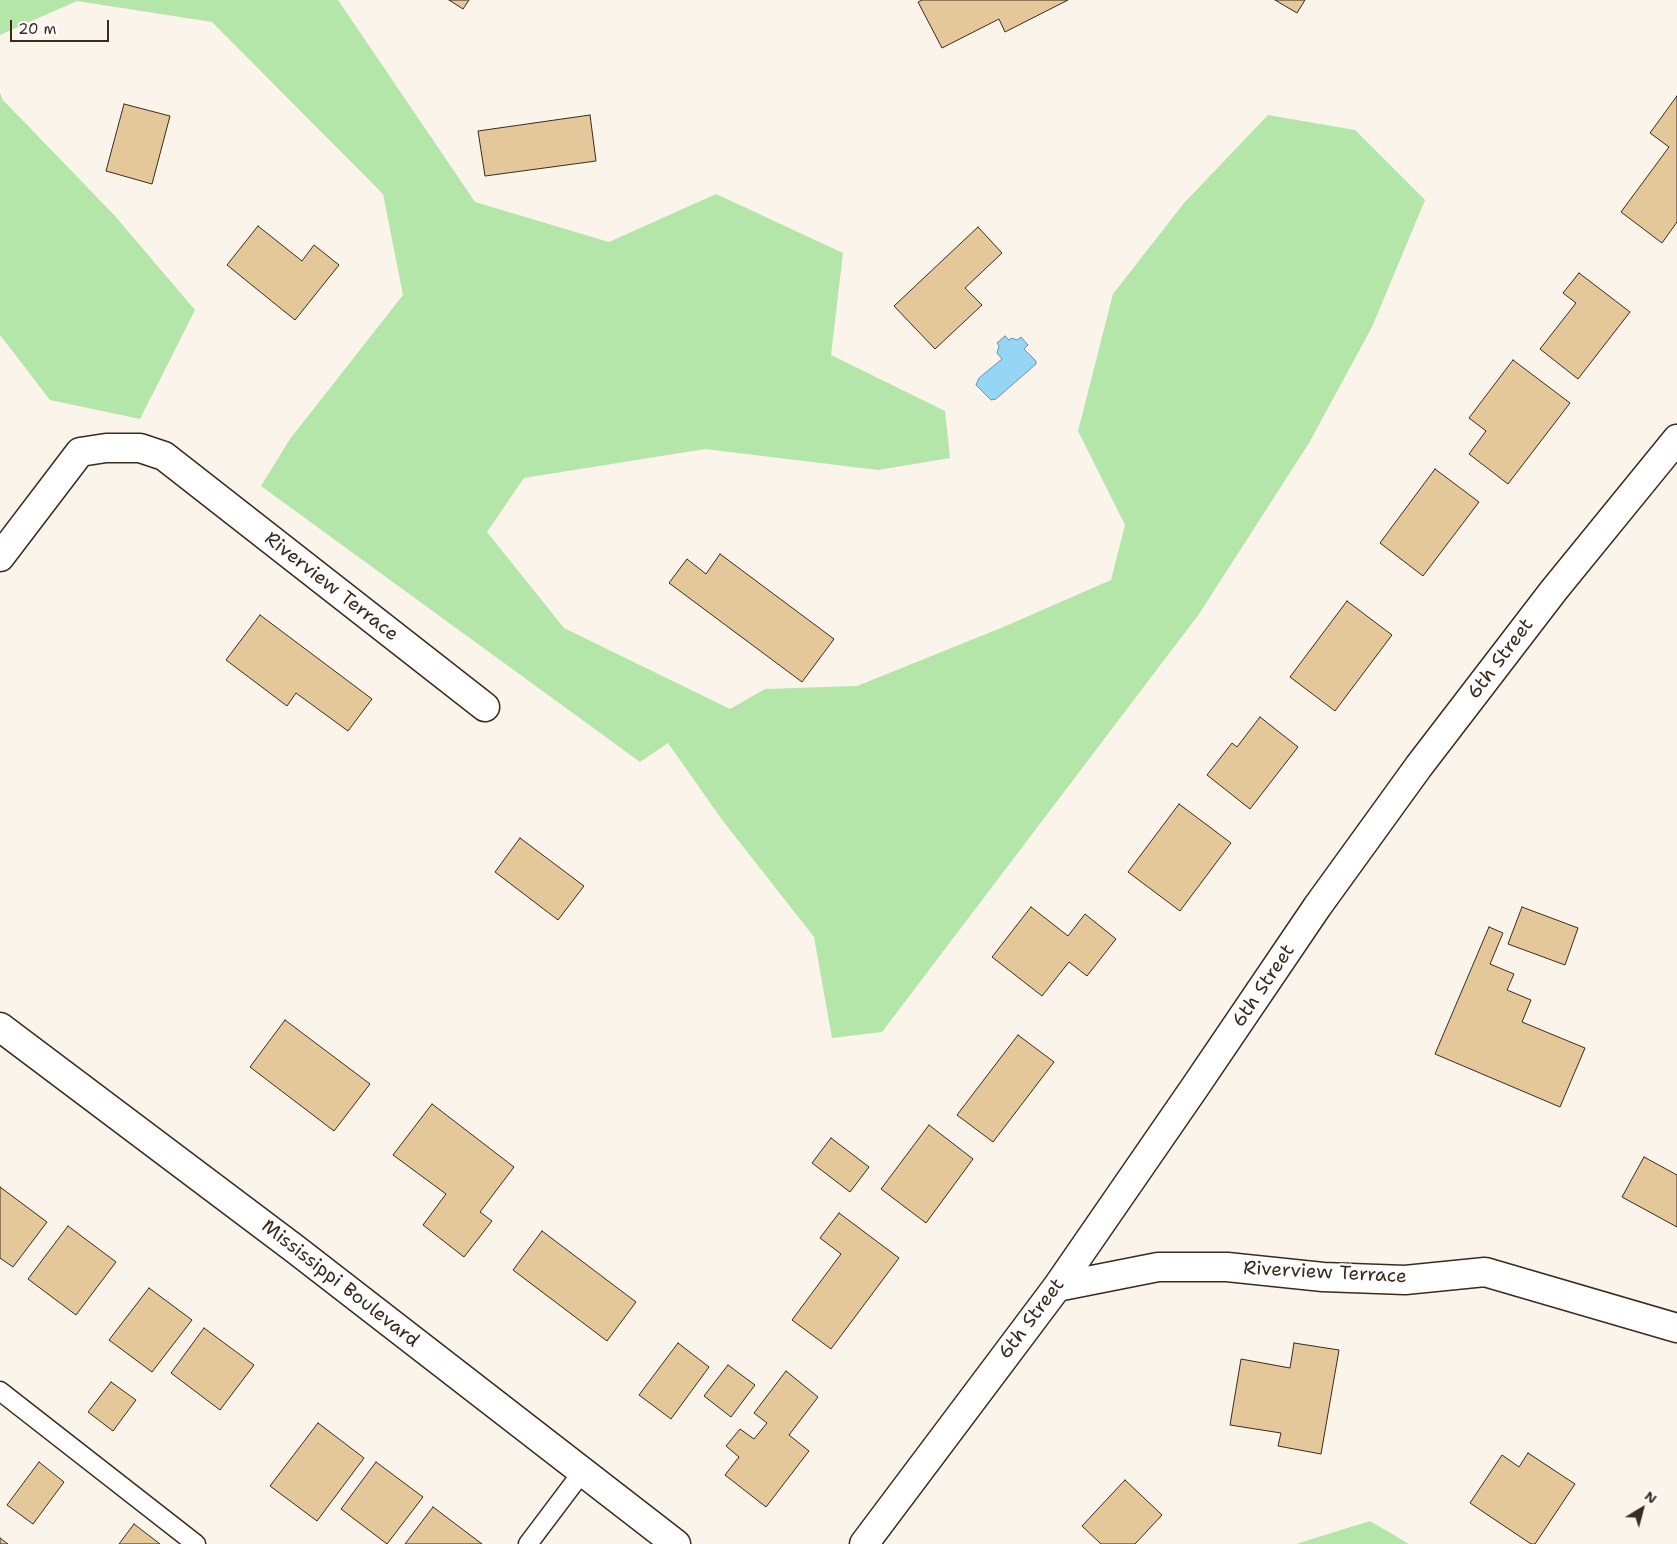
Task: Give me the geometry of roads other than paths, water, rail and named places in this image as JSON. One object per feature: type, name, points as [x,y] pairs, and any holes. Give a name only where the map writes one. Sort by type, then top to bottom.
[{"type":"street","name":"6th Street","points":[[864,1544],[1057,1287],[1317,907],[1408,782],[1554,590],[1677,439]]},
{"type":"street","name":"Riverview Terrace","points":[[0,557],[80,452],[106,448],[140,448],[164,456],[485,707]]},
{"type":"street","name":"Mississippi Boulevard","points":[[0,1027],[303,1255],[676,1544]]},
{"type":"street","name":"Riverview Terrace","points":[[1057,1287],[1158,1267],[1227,1267],[1323,1277],[1405,1280],[1485,1272],[1677,1328]]},
{"type":"lane","points":[[0,1391],[196,1544]]},
{"type":"lane","points":[[528,1544],[583,1471]]},
{"type":"water","points":[[1005,336],[1009,340],[1012,338],[1017,340],[1021,337],[1028,345],[1024,349],[1036,361],[1036,364],[996,399],[991,400],[976,385],[979,378],[1002,359],[997,353],[999,346],[997,343]]}]
